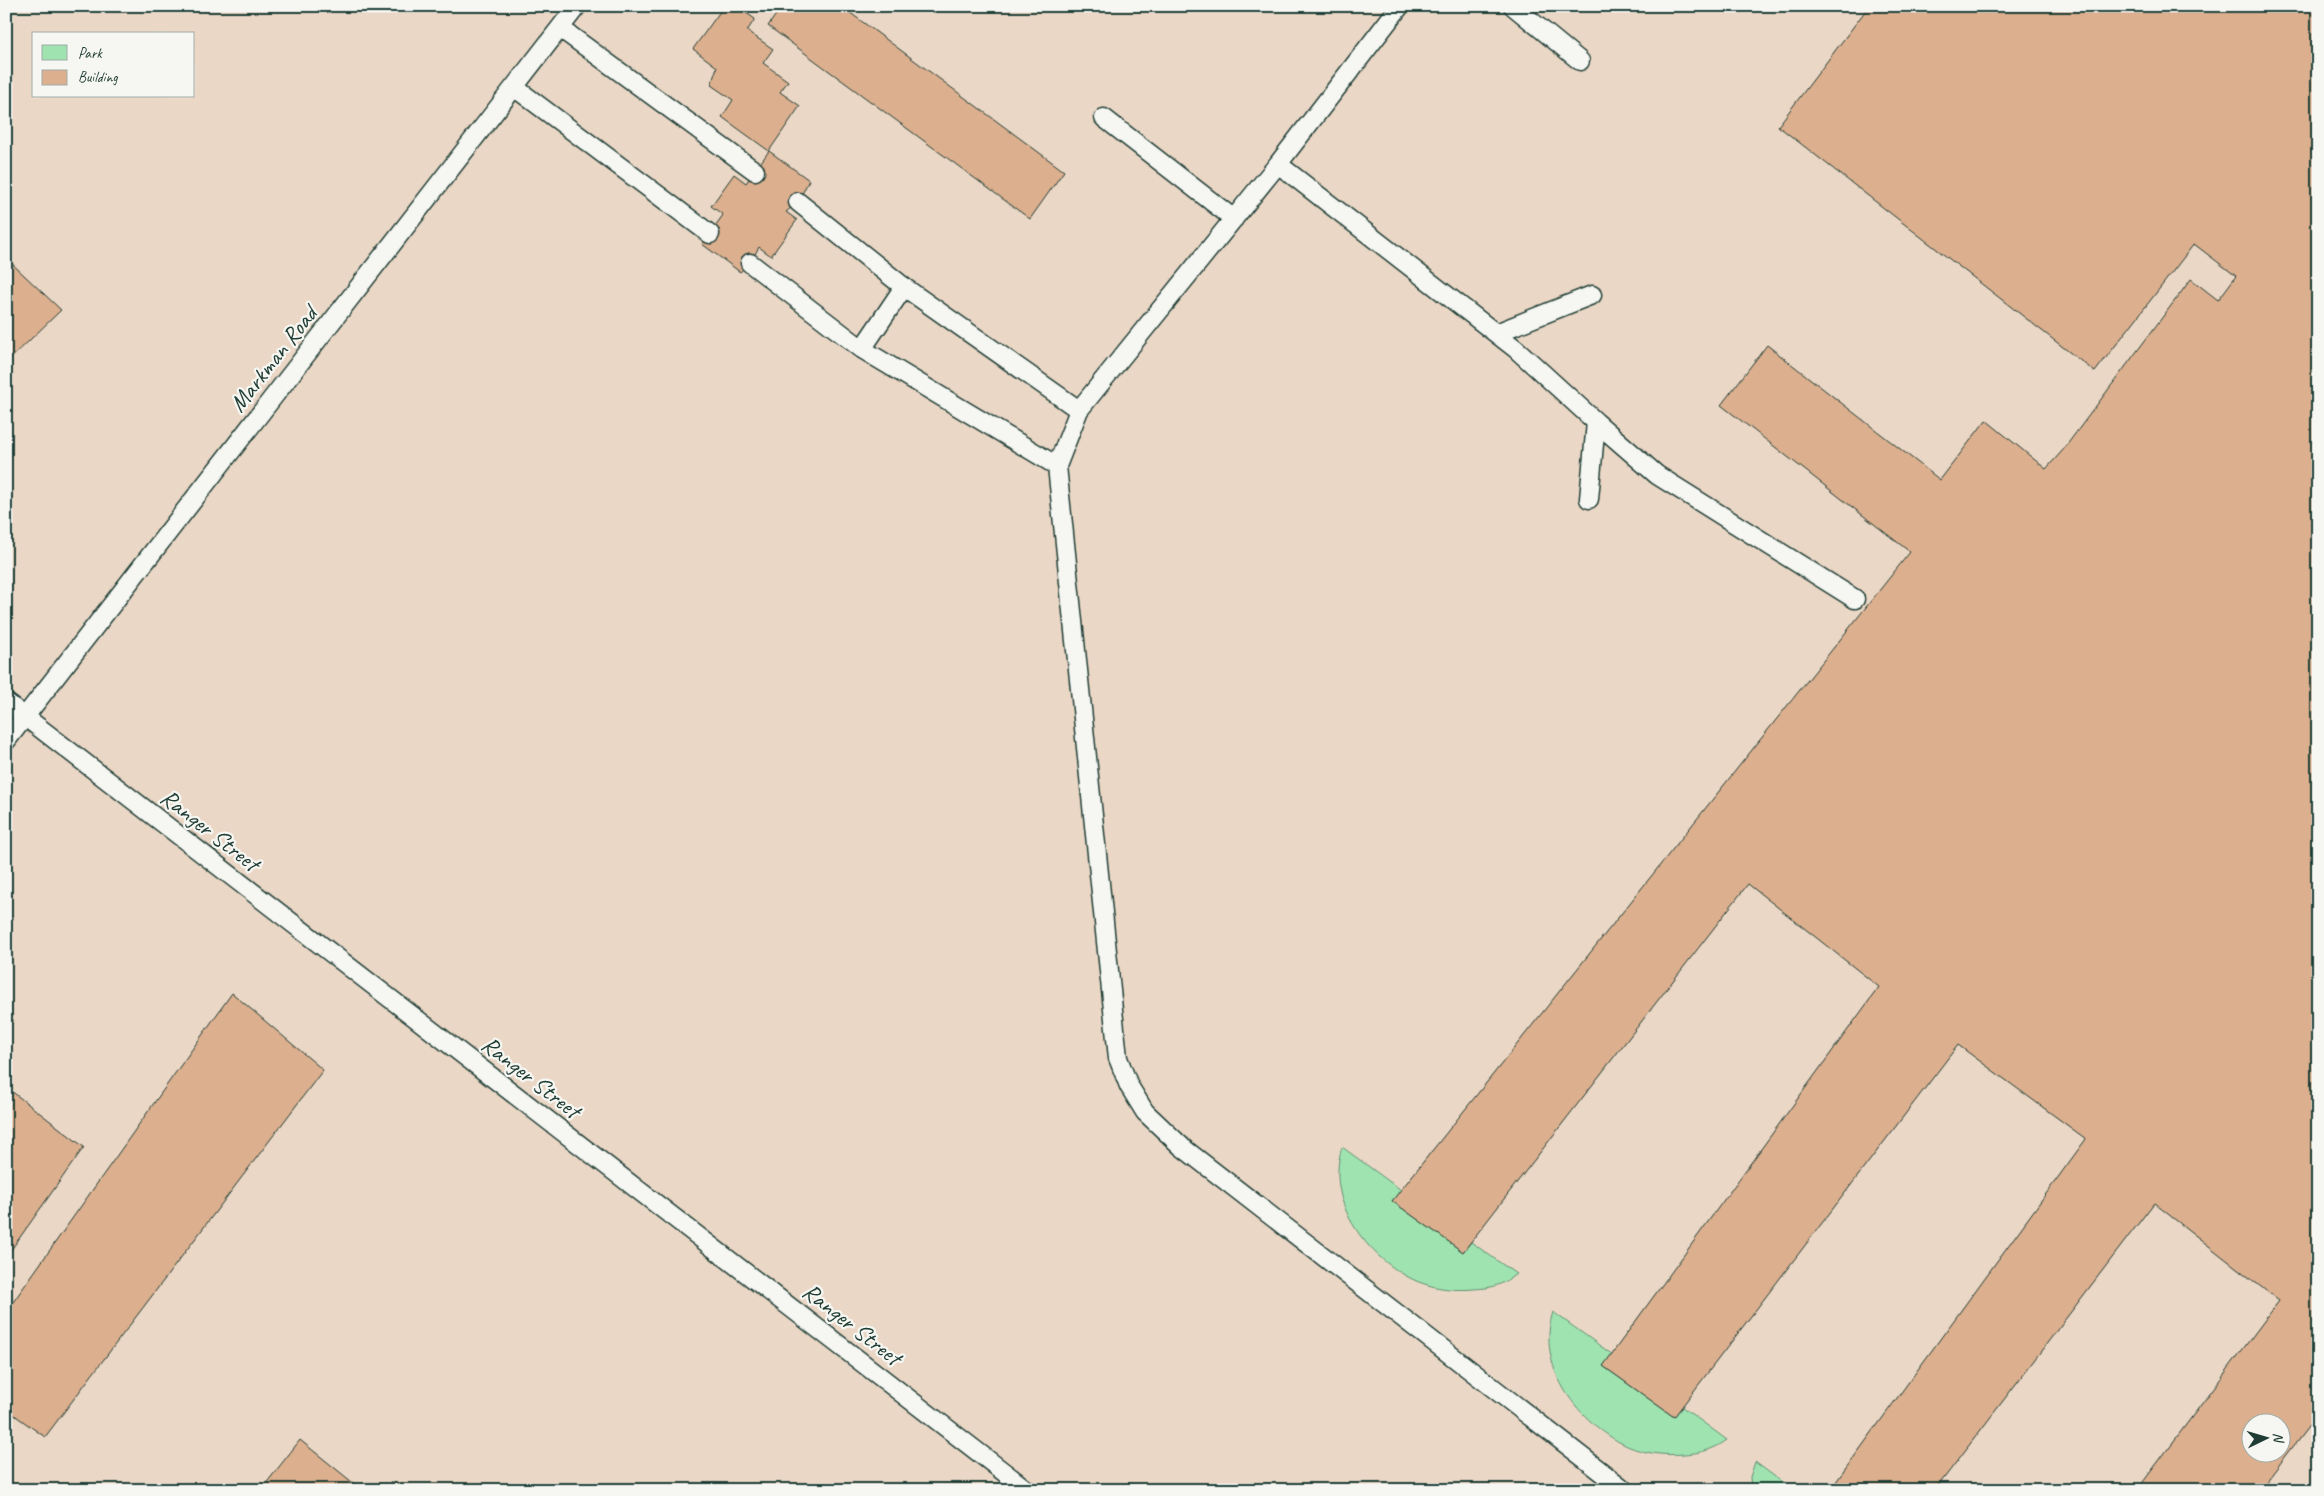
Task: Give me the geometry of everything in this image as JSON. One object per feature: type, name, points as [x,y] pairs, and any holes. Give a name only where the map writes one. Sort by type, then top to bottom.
[{"type":"lane","name":"Markman Road","points":[[6,741],[577,6]]},
{"type":"lane","points":[[1400,6],[1278,164],[1079,410],[1057,466],[1118,1058],[1129,1086],[1145,1112],[1182,1147],[1625,1490]]},
{"type":"lane","points":[[1513,6],[1580,62]]},
{"type":"lane","points":[[560,28],[755,171]]},
{"type":"lane","points":[[514,87],[710,234]]},
{"type":"lane","points":[[1104,118],[1234,219]]},
{"type":"lane","points":[[1278,164],[1496,333],[1657,475],[1855,599]]},
{"type":"lane","points":[[798,202],[904,287],[1079,410]]},
{"type":"lane","points":[[750,263],[862,349],[1057,466]]},
{"type":"lane","points":[[862,349],[904,287]]},
{"type":"lane","points":[[1496,333],[1592,295]]},
{"type":"lane","points":[[1589,498],[1596,422]]},
{"type":"lane","name":"Ranger Street","points":[[6,702],[1027,1490]]},
{"type":"shaded area","points":[[6,6],[2318,6],[2318,1490],[6,1490]]},
{"type":"green space","points":[[1342,1147],[1401,1190],[1392,1201],[1463,1252],[1471,1242],[1516,1274],[1501,1284],[1491,1287],[1458,1290],[1425,1284],[1393,1268],[1364,1240],[1352,1223],[1344,1205],[1339,1186],[1338,1167]]},
{"type":"green space","points":[[1553,1312],[1613,1355],[1603,1366],[1674,1417],[1682,1407],[1727,1440],[1712,1449],[1701,1452],[1676,1455],[1660,1454],[1628,1446],[1604,1432],[1575,1405],[1563,1388],[1555,1370],[1550,1351],[1549,1332]]},
{"type":"green space","points":[[1755,1462],[1793,1490],[1751,1490],[1750,1477]]},
{"type":"building","points":[[724,6],[736,6],[755,19],[747,31],[773,49],[763,63],[788,81],[780,92],[800,106],[769,151],[722,117],[733,100],[711,85],[717,67],[693,49]]},
{"type":"building","points":[[782,6],[841,6],[1064,171],[1030,219],[768,26]]},
{"type":"building","points":[[1869,6],[2318,6],[2318,1414],[2292,1448],[2292,1414],[2242,1414],[2242,1464],[2280,1464],[2260,1490],[2137,1490],[2279,1301],[2154,1203],[1935,1490],[1830,1490],[2086,1139],[1958,1045],[1674,1417],[1603,1366],[1879,987],[1748,884],[1463,1252],[1392,1201],[1910,552],[1721,405],[1767,345],[1940,480],[1986,420],[2046,469],[2063,450],[2191,279],[2218,300],[2236,276],[2194,244],[2095,372],[1778,126]]},
{"type":"building","points":[[769,151],[809,180],[798,202],[786,212],[797,220],[771,256],[759,247],[750,263],[740,272],[702,244],[723,215],[711,206],[734,174],[746,183]]},
{"type":"building","points":[[6,258],[61,310],[6,363]]},
{"type":"building","points":[[232,993],[323,1070],[45,1437],[6,1409],[6,1312]]},
{"type":"building","points":[[6,1087],[84,1147],[6,1257]]},
{"type":"building","points":[[300,1440],[362,1490],[261,1490]]}]
